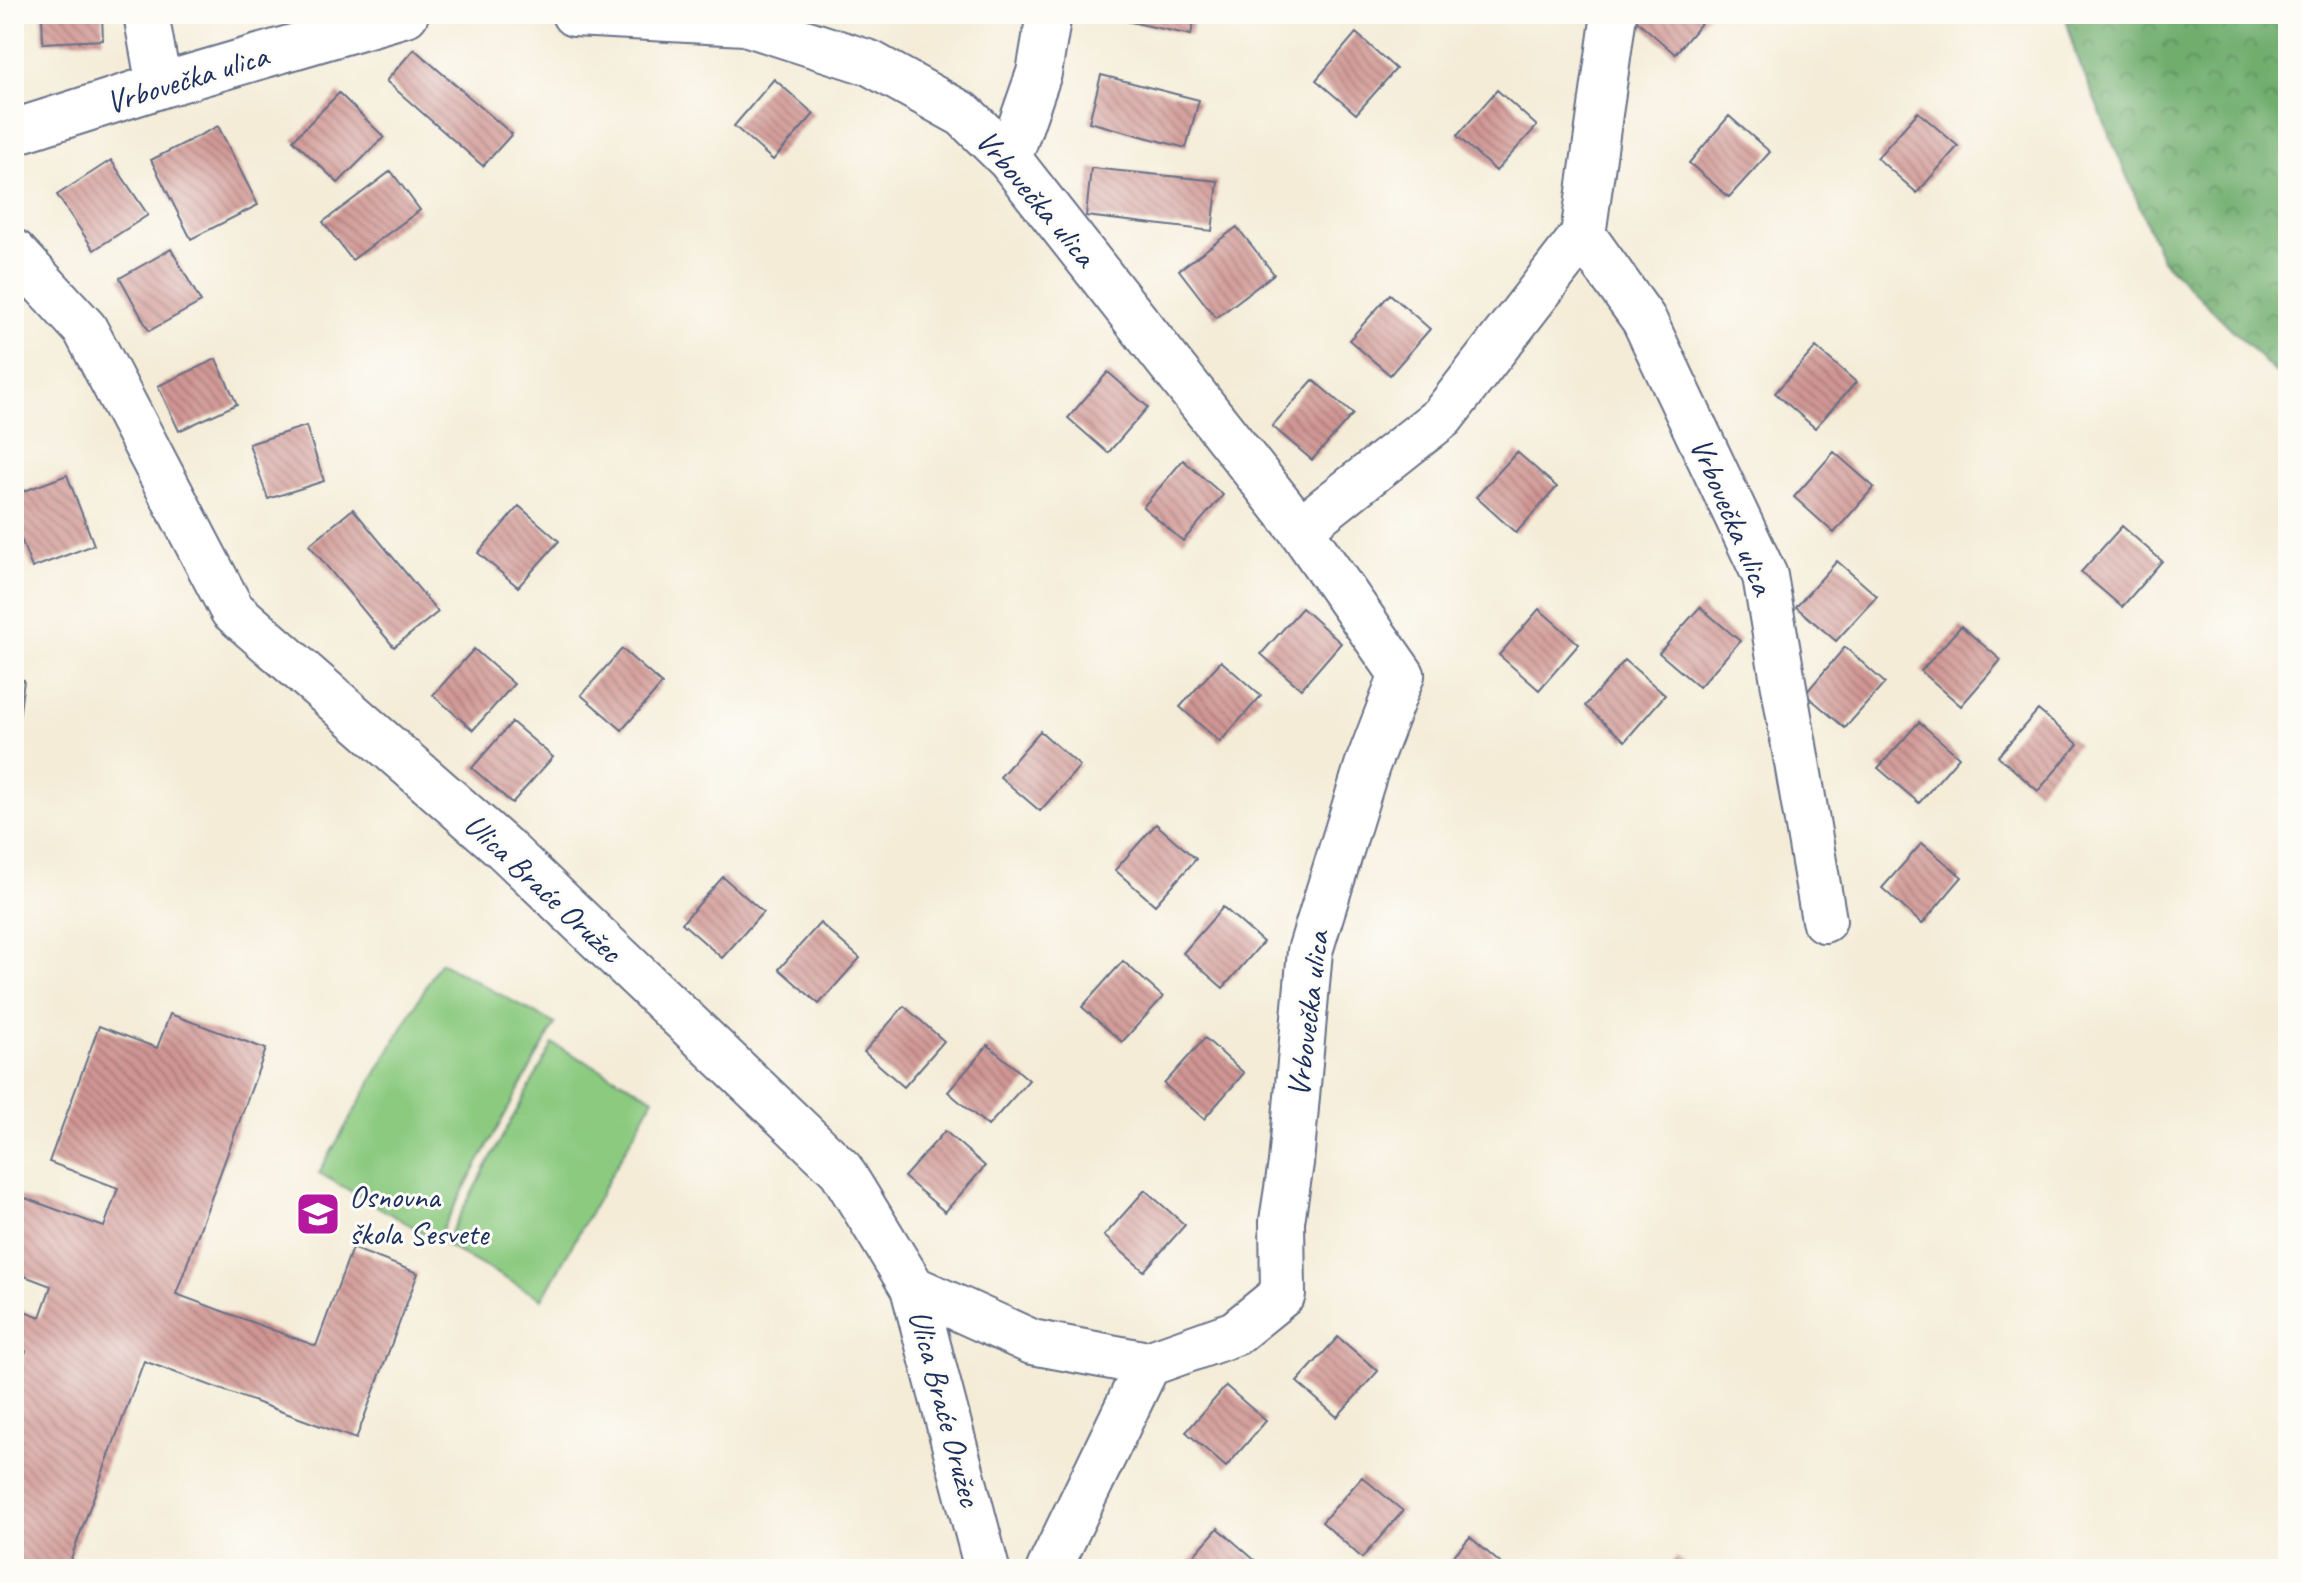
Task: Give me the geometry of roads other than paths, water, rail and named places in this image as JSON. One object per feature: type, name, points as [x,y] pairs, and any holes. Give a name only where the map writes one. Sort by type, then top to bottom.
[{"type":"street","points":[[146,14],[159,86]]},
{"type":"street","name":"Vrbovečka ulica","points":[[14,132],[406,14]]},
{"type":"street","name":"Vrbovečka ulica","points":[[574,14],[745,23],[870,63],[964,115],[1009,159],[1300,529],[1402,675],[1367,766],[1310,951],[1291,1163],[1282,1221],[1283,1294],[1235,1333],[1148,1364]]},
{"type":"street","points":[[1009,159],[1039,73],[1049,14]]},
{"type":"street","points":[[1300,529],[1442,417],[1583,235],[1614,14]]},
{"type":"street","name":"Vrbovečka ulica","points":[[1583,235],[1644,320],[1765,576],[1824,920]]},
{"type":"street","name":"Ulica Braće Oružec","points":[[14,252],[85,329],[232,610],[505,849],[841,1170],[913,1288],[987,1569]]},
{"type":"street","points":[[913,1288],[1032,1342],[1148,1364],[1049,1569]]},
{"type":"place","name":"Osnovna škola Sesvete","points":[[318,1214]]}]
